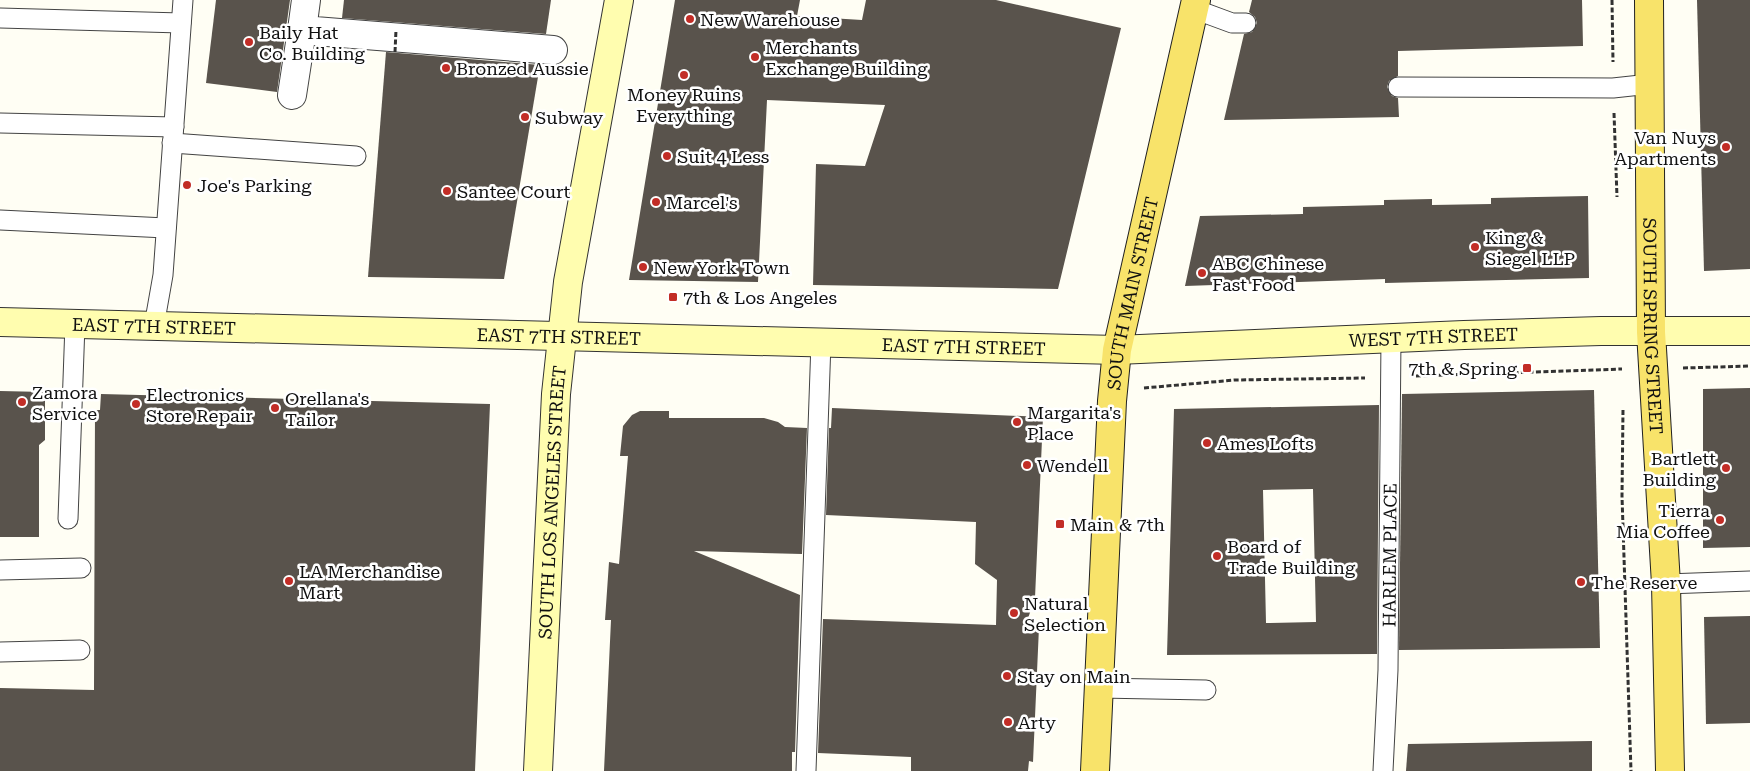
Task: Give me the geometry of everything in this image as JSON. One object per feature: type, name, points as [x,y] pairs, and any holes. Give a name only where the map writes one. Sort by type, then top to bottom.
[{"type":"main road","name":"SOUTH LOS ANGELES STREET","points":[[538,771],[556,394],[568,282],[619,0]]},
{"type":"main road","name":"SOUTH SPRING STREET","points":[[1648,0],[1651,332],[1666,584],[1670,771]]},
{"type":"main road","name":"SOUTH MAIN STREET","points":[[1095,771],[1112,401],[1117,350],[1192,3]]},
{"type":"main road","name":"EAST 7TH STREET","points":[[0,322],[1117,350]]},
{"type":"main road","name":"WEST 7TH STREET","points":[[1117,350],[1601,331],[1750,331]]},
{"type":"street","points":[[292,94],[306,0]]},
{"type":"street","points":[[302,30],[553,50]]},
{"type":"lane","points":[[154,326],[162,275],[183,0]]},
{"type":"lane","points":[[1192,3],[1232,23],[1246,23]]},
{"type":"lane","points":[[0,18],[181,23]]},
{"type":"lane","points":[[1398,87],[1613,88],[1650,84]]},
{"type":"lane","points":[[0,123],[173,135],[356,156]]},
{"type":"lane","points":[[0,220],[166,228]]},
{"type":"lane","points":[[68,519],[75,324]]},
{"type":"lane","name":"HARLEM PLACE","points":[[1383,771],[1388,660],[1391,338]]},
{"type":"lane","points":[[806,771],[821,342]]},
{"type":"lane","points":[[0,570],[80,568]]},
{"type":"lane","points":[[1666,584],[1750,581]]},
{"type":"lane","points":[[0,652],[80,650]]},
{"type":"lane","points":[[1099,688],[1206,690]]},
{"type":"path","points":[[1612,0],[1617,202]]},
{"type":"path","points":[[395,52],[396,30]]},
{"type":"path","points":[[1696,367],[1750,366]]},
{"type":"path","points":[[1623,402],[1622,496],[1632,771]]},
{"type":"building","name":"Baily Hat Co. Building","points":[[216,0],[290,0],[277,92],[206,83]]},
{"type":"building","points":[[344,0],[551,0],[546,34],[342,18]]},
{"type":"building","points":[[675,0],[800,0],[797,16],[862,20],[866,0],[996,0],[1121,28],[1058,289],[813,285],[816,164],[865,166],[885,105],[767,100],[758,282],[629,280]]},
{"type":"building","points":[[1252,0],[1582,0],[1583,46],[1398,51],[1398,76],[1389,81],[1387,87],[1392,96],[1398,98],[1399,117],[1224,120],[1244,34],[1252,32],[1257,23],[1255,17],[1249,12]]},
{"type":"building","name":"Van Nuys Apartments","points":[[1697,0],[1750,0],[1750,269],[1704,271]]},
{"type":"building","name":"Santee Court","points":[[386,52],[540,65],[504,279],[368,277]]},
{"type":"building","points":[[1588,196],[1589,278],[1385,283],[1385,279],[1185,286],[1200,216],[1303,214],[1303,207],[1384,205],[1384,200],[1432,199],[1432,205],[1491,204],[1491,198]]},
{"type":"building","name":"Bartlett Building","points":[[1750,388],[1750,547],[1703,548],[1703,389]]},
{"type":"building","points":[[1594,390],[1600,648],[1399,650],[1402,394]]},
{"type":"building","points":[[0,391],[45,392],[45,440],[39,445],[39,537],[0,537]]},
{"type":"building","name":"LA Merchandise Mart","points":[[101,394],[490,404],[475,771],[0,771],[0,688],[94,690],[95,410],[100,410]]},
{"type":"building","name":"Board of Trade Building","points":[[1379,405],[1377,654],[1167,655],[1174,409]],"holes":[[[1313,489],[1316,622],[1266,623],[1263,490]]]},
{"type":"building","points":[[832,408],[1043,417],[1035,598],[1025,627],[1039,627],[1033,762],[1029,761],[1028,771],[911,771],[911,757],[818,753],[823,619],[996,625],[997,580],[975,564],[976,522],[826,515],[829,428],[831,428]]},
{"type":"building","points":[[640,411],[669,411],[669,418],[764,418],[778,422],[785,427],[807,428],[802,554],[694,551],[800,595],[795,752],[792,752],[792,771],[604,771],[611,620],[605,620],[609,562],[619,564],[628,456],[620,456],[623,426],[632,415]]},
{"type":"building","points":[[1750,616],[1750,723],[1706,724],[1704,617]]},
{"type":"building","points":[[1592,741],[1592,771],[1406,771],[1408,744]]},
{"type":"place","name":"New Warehouse","points":[[690,19]]},
{"type":"place","name":"Baily Hat Co. Building","points":[[249,42]]},
{"type":"place","name":"Merchants Exchange Building","points":[[755,57]]},
{"type":"place","name":"Bronzed Aussie","points":[[446,68]]},
{"type":"place","name":"Money Ruins Everything","points":[[684,75]]},
{"type":"place","name":"Subway","points":[[525,117]]},
{"type":"place","name":"Van Nuys Apartments","points":[[1726,147]]},
{"type":"place","name":"Suit 4 Less","points":[[667,156]]},
{"type":"place","name":"Joe's Parking","points":[[187,185]]},
{"type":"place","name":"Santee Court","points":[[447,191]]},
{"type":"place","name":"Marcel's","points":[[656,202]]},
{"type":"place","name":"King & Siegel LLP","points":[[1475,247]]},
{"type":"place","name":"New York Town","points":[[643,267]]},
{"type":"place","name":"ABC Chinese Fast Food","points":[[1202,273]]},
{"type":"place","name":"7th & Los Angeles","points":[[673,297]]},
{"type":"place","name":"7th & Spring","points":[[1527,368]]},
{"type":"place","name":"Zamora Service","points":[[22,402]]},
{"type":"place","name":"Electronics Store Repair","points":[[136,404]]},
{"type":"place","name":"Orellana's Tailor","points":[[275,408]]},
{"type":"place","name":"Margarita's Place","points":[[1017,422]]},
{"type":"place","name":"Ames Lofts","points":[[1207,443]]},
{"type":"place","name":"Wendell","points":[[1027,465]]},
{"type":"place","name":"Bartlett Building","points":[[1726,468]]},
{"type":"place","name":"Tierra Mia Coffee","points":[[1720,520]]},
{"type":"place","name":"Main & 7th","points":[[1060,524]]},
{"type":"place","name":"Board of Trade Building","points":[[1217,556]]},
{"type":"place","name":"LA Merchandise Mart","points":[[289,581]]},
{"type":"place","name":"The Reserve","points":[[1581,582]]},
{"type":"place","name":"Natural Selection","points":[[1014,613]]},
{"type":"place","name":"Stay on Main","points":[[1007,676]]},
{"type":"place","name":"Arty","points":[[1008,722]]}]
